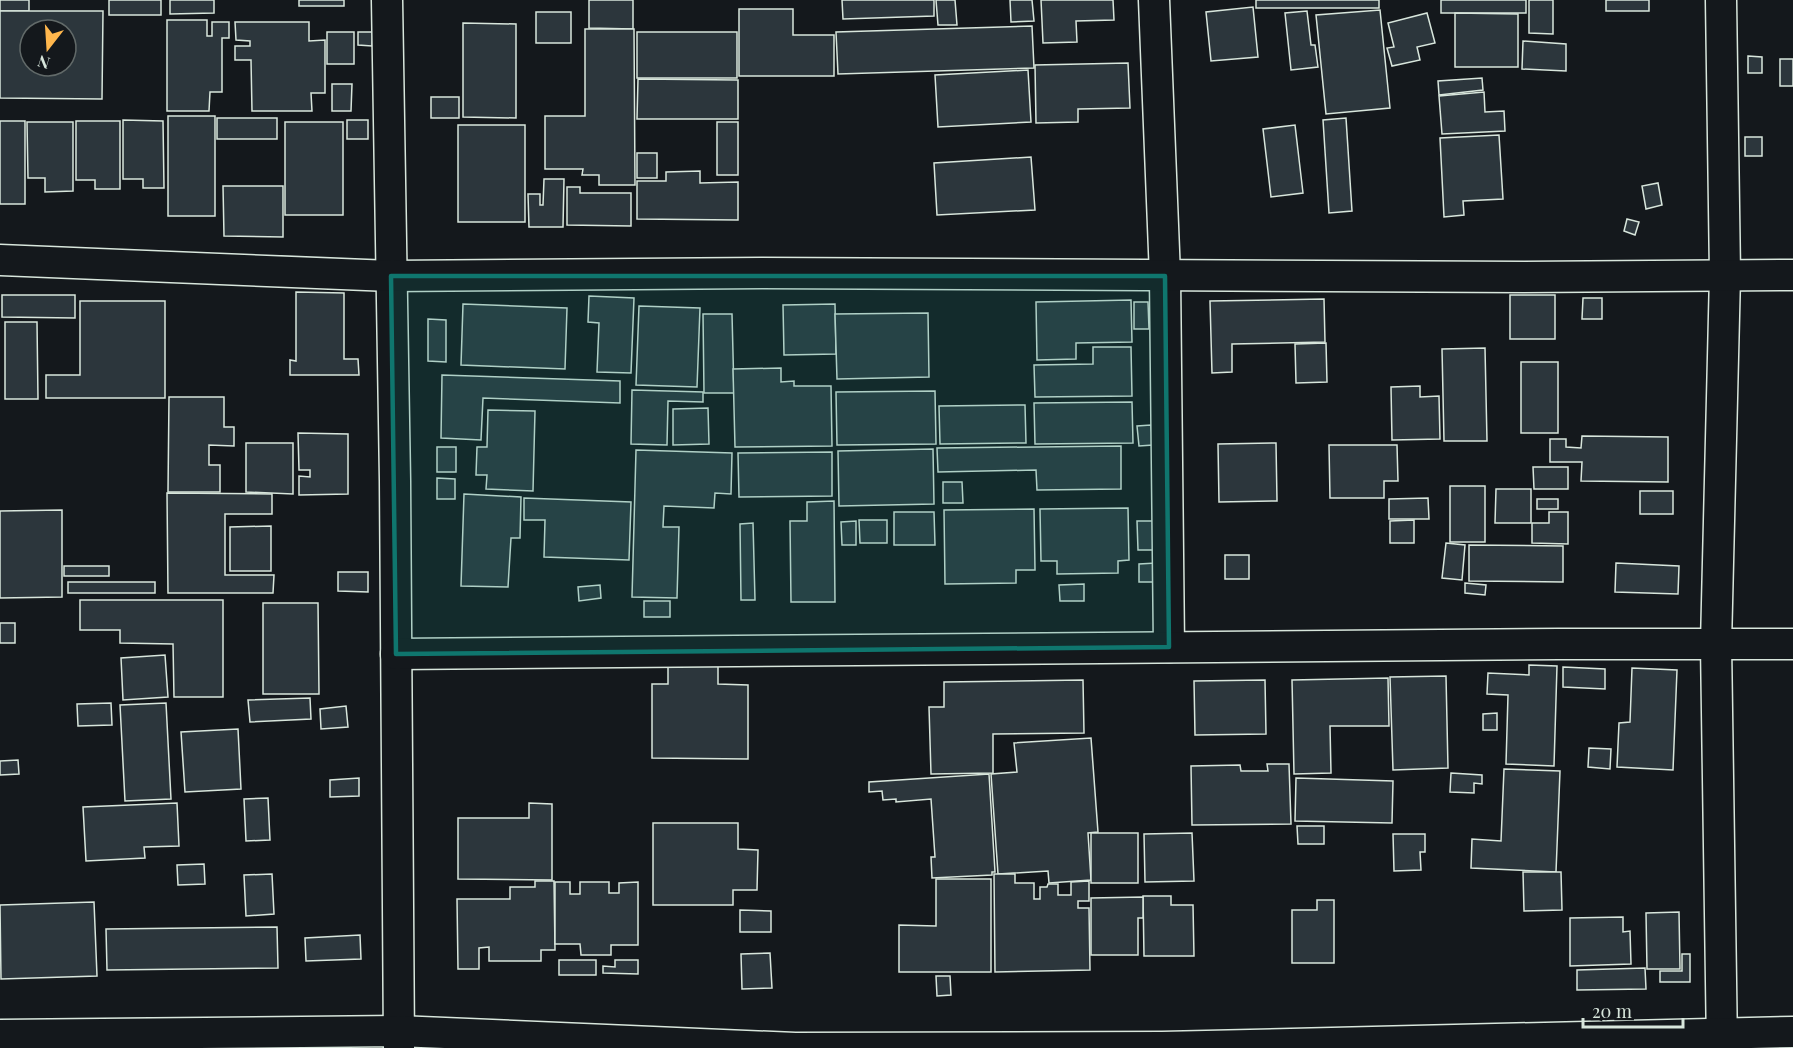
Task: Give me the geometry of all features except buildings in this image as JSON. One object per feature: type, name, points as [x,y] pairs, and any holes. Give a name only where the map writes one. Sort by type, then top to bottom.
[{"type":"street","points":[[387,0],[399,1040]]},
{"type":"street","points":[[1154,0],[1165,276],[1169,647]]},
{"type":"street","points":[[1721,0],[1725,275],[1716,644],[1722,1041]]},
{"type":"street","points":[[0,260],[391,276],[762,273],[1524,277],[1793,275]]},
{"type":"street","points":[[396,654],[1793,644]]},
{"type":"street","points":[[0,1035],[795,1048],[1162,1048],[1722,1041],[1793,1032]]},
{"type":"highlighted area","points":[[391,276],[1165,276],[1169,647],[396,654]]}]
